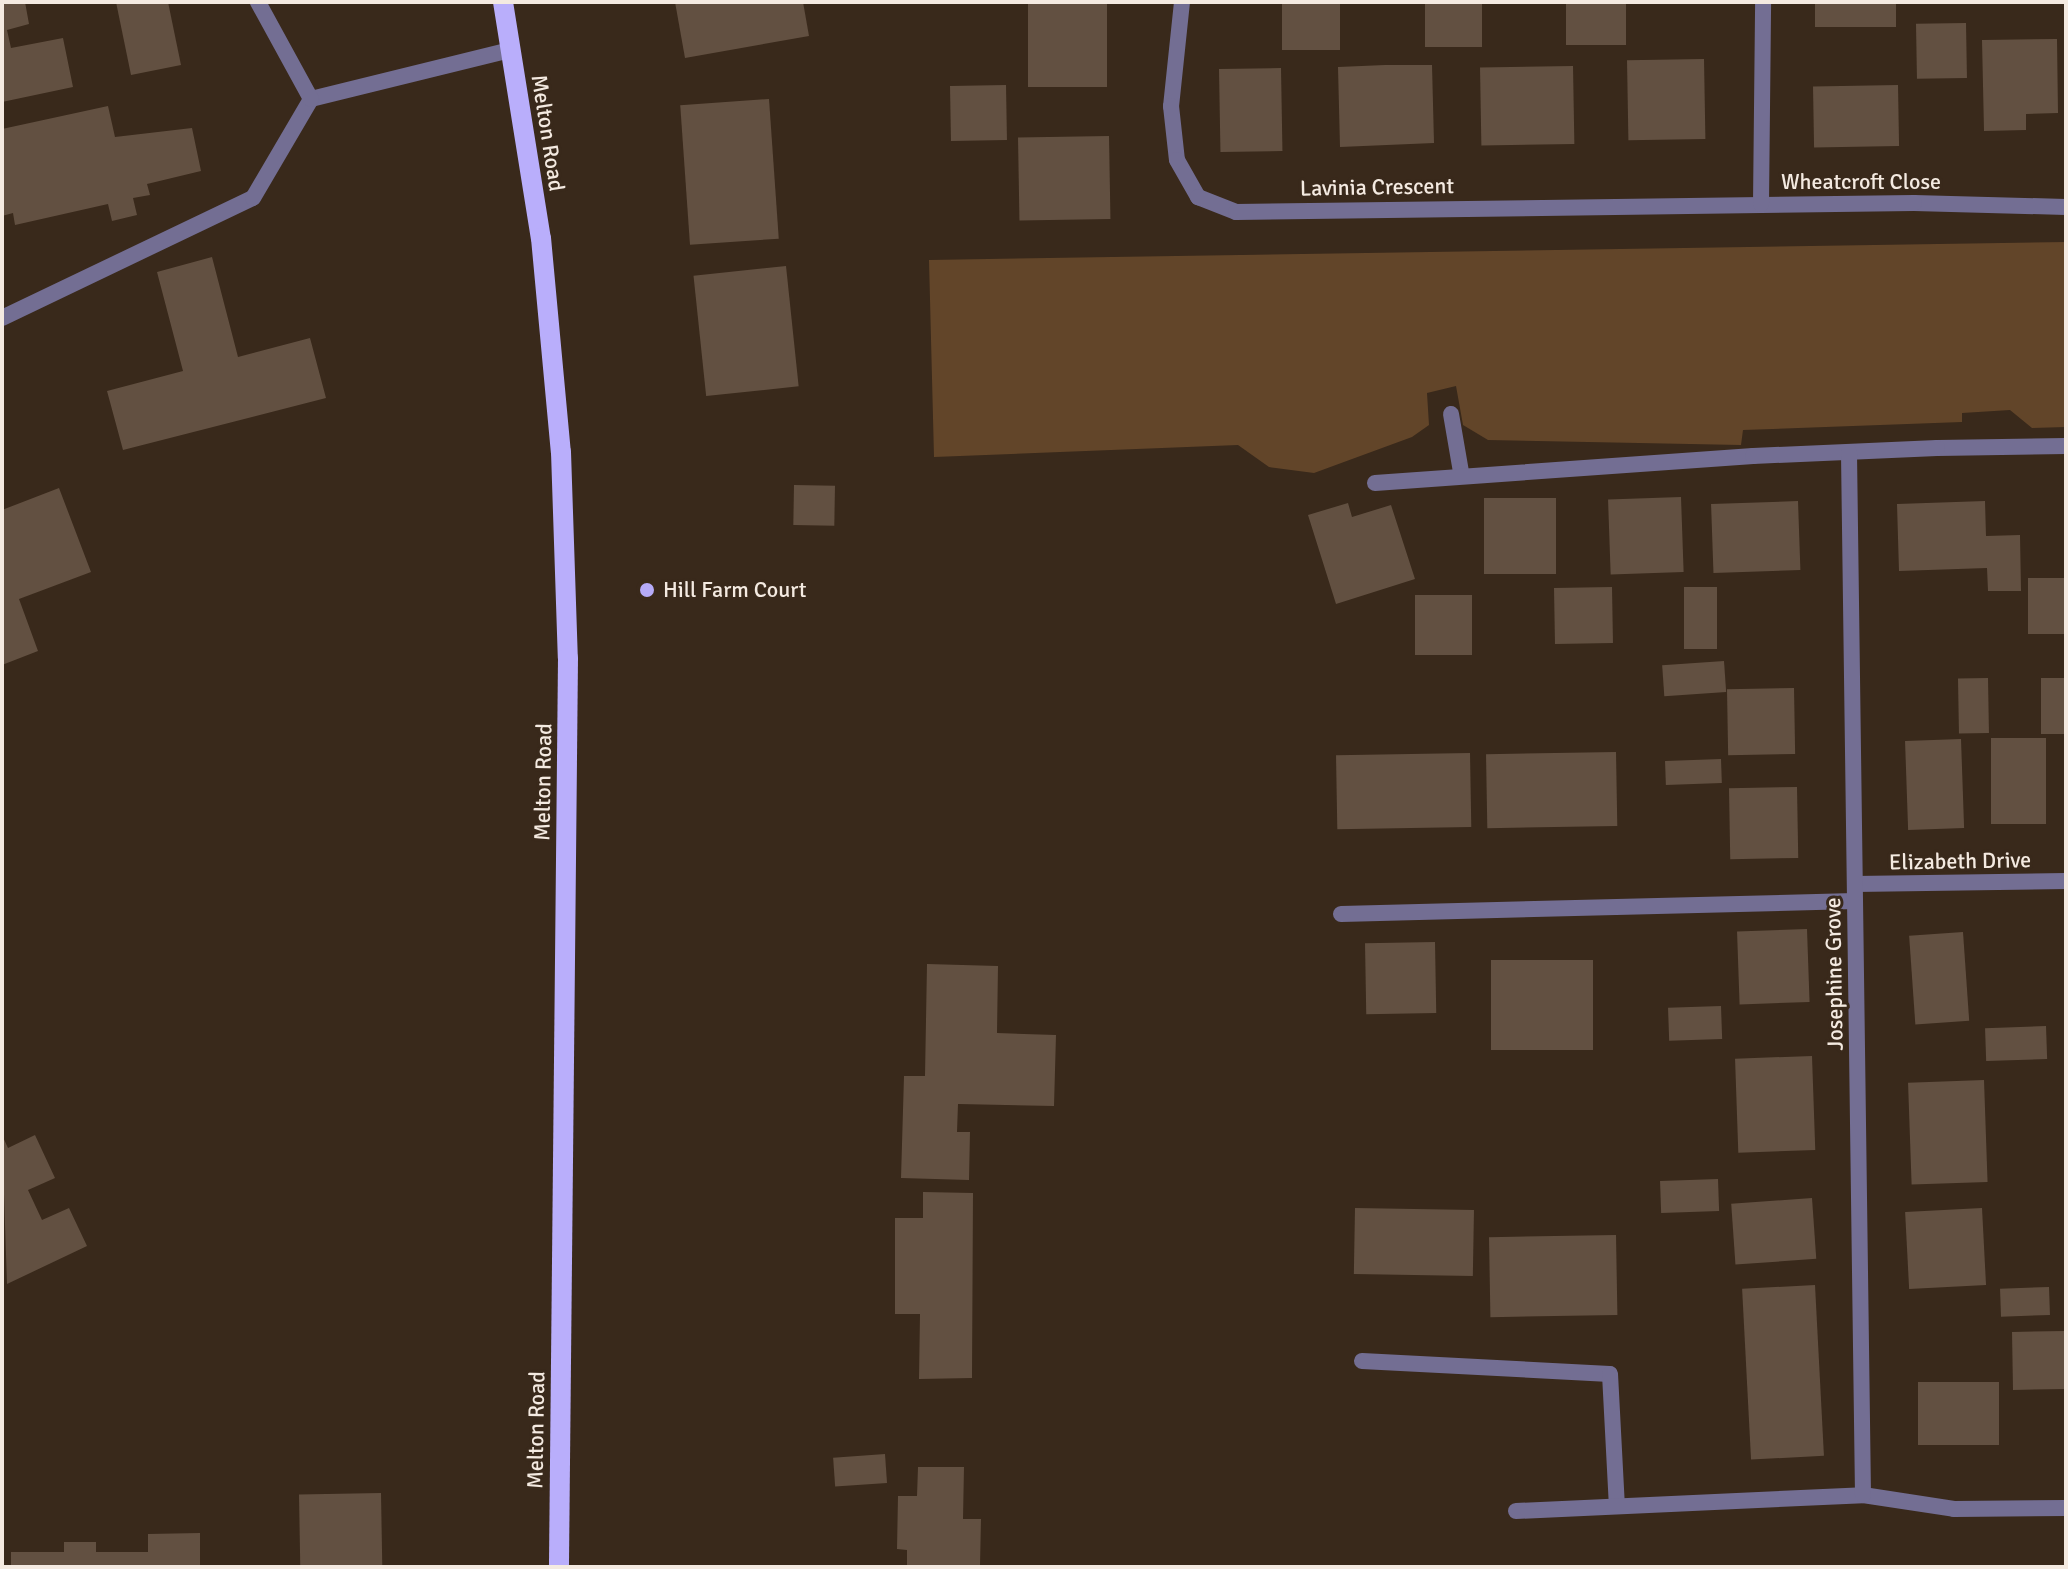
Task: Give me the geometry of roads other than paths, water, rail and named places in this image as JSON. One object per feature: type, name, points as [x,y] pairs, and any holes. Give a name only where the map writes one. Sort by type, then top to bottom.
[{"type":"main road","name":"Melton Road","points":[[503,2],[548,314],[568,642],[559,1567]]},
{"type":"street","points":[[258,2],[311,99]]},
{"type":"street","name":"Lavinia Crescent","points":[[1182,2],[1171,106],[1177,160],[1198,197],[1236,212],[1761,204]]},
{"type":"street","name":"Wheatcroft Close","points":[[1763,2],[1761,204],[1914,203],[2066,207]]},
{"type":"street","points":[[2,318],[253,198],[311,99],[511,50]]},
{"type":"street","points":[[1451,414],[1461,472]]},
{"type":"street","points":[[1375,483],[1461,472],[1753,456],[2066,446]]},
{"type":"street","name":"Josephine Grove","points":[[1849,452],[1863,1495]]},
{"type":"street","name":"Elizabeth Drive","points":[[1341,914],[2066,881]]},
{"type":"street","points":[[1362,1361],[1610,1374],[1617,1506]]},
{"type":"street","points":[[1516,1511],[1863,1495],[1954,1509],[2066,1508]]},
{"type":"place","name":"Hill Farm Court","points":[[647,590]]}]
